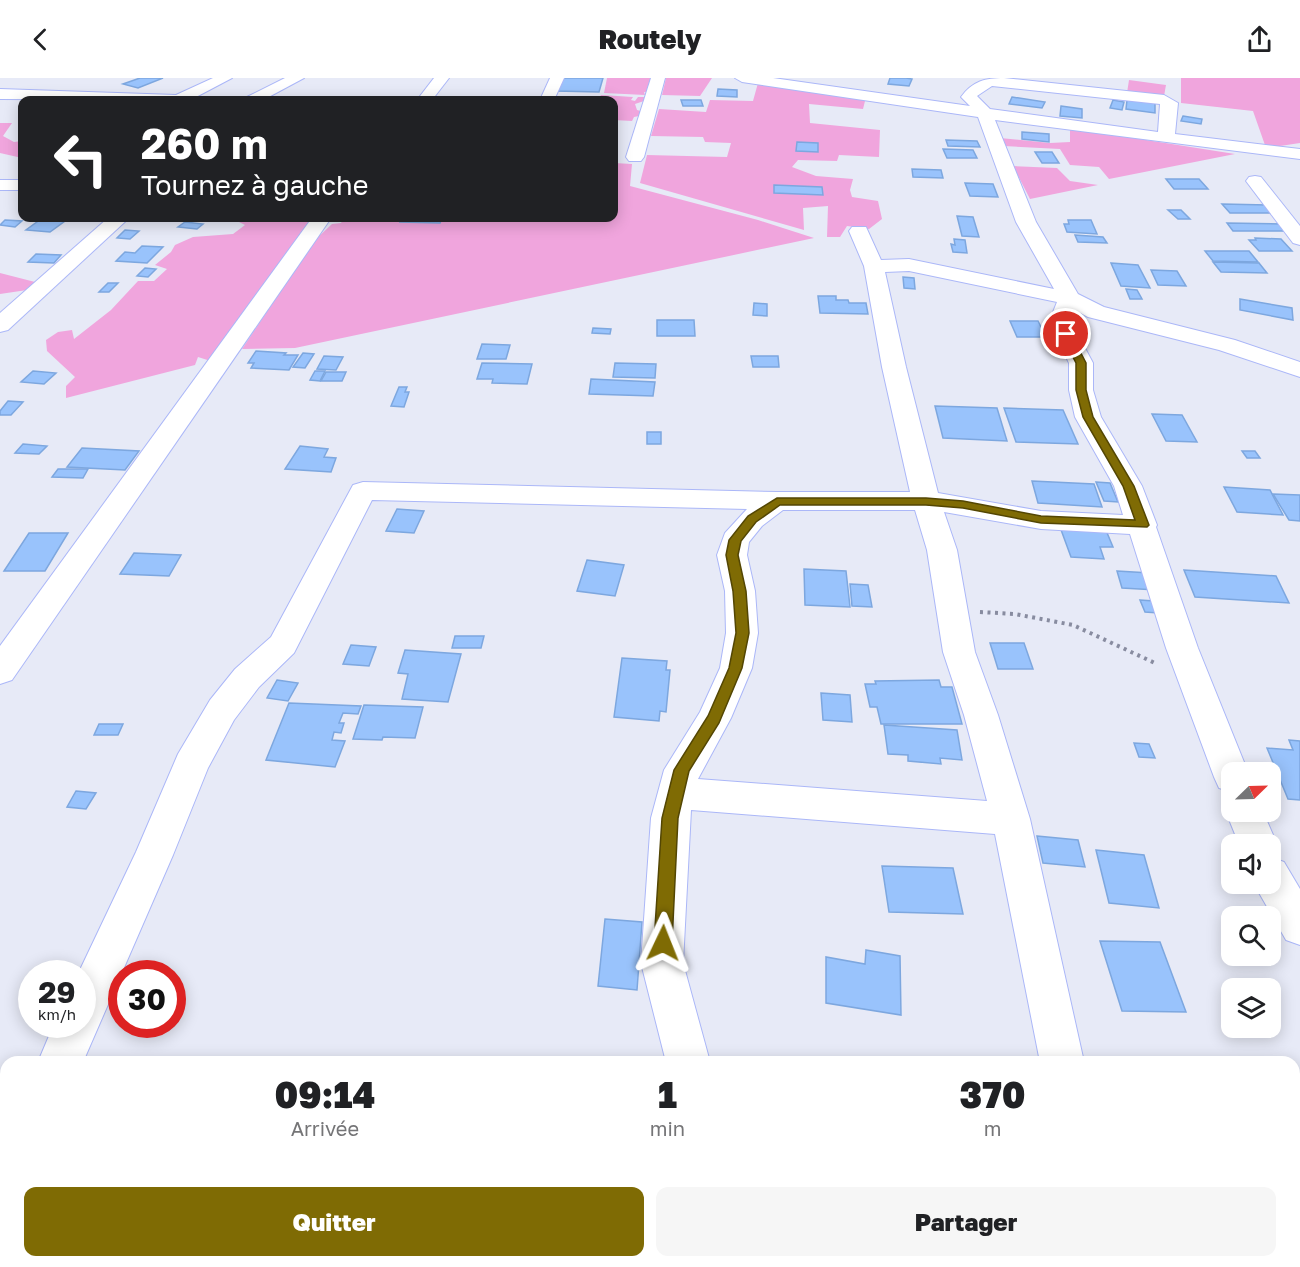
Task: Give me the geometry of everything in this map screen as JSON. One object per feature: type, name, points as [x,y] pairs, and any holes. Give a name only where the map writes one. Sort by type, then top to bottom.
[{"type":"street","points":[[187,96],[225,78]]},
{"type":"street","points":[[260,96],[297,78]]},
{"type":"street","points":[[427,96],[442,78]]},
{"type":"street","points":[[549,96],[557,78]]},
{"type":"street","points":[[635,157],[658,78]]},
{"type":"street","points":[[742,78],[1166,138],[1300,154]]},
{"type":"street","points":[[1166,138],[1170,103],[1164,100],[995,80],[970,93],[969,97],[984,112],[1026,222],[1069,298],[1060,322],[1081,363],[1081,390],[1088,417],[1128,486],[1194,681],[1226,762]]},
{"type":"street","points":[[0,94],[67,96],[99,83]]},
{"type":"street","points":[[1255,181],[1300,239]]},
{"type":"street","points":[[0,325],[115,222]]},
{"type":"street","points":[[0,671],[318,222]]},
{"type":"street","points":[[859,231],[874,266],[894,367],[926,501],[942,550],[959,652],[981,715],[1011,819],[1061,1056]]},
{"type":"street","points":[[874,266],[909,265],[1069,298],[1096,312],[1227,345],[1300,370]]},
{"type":"street","points":[[0,301],[26,302]]},
{"type":"street","points":[[96,982],[154,855],[191,765],[222,710],[247,678],[283,645],[363,491],[777,501],[926,501],[963,504],[1041,520],[1143,525]]},
{"type":"street","points":[[686,1056],[662,963],[670,818],[682,770],[714,718],[736,668],[742,633],[740,591],[732,555],[735,540],[752,519],[777,501]]},
{"type":"street","points":[[676,793],[1011,819]]},
{"type":"street","points":[[1281,894],[1300,926]]},
{"type":"street","points":[[63,1056],[71,1038]]},
{"type":"path","points":[[952,610],[1015,614],[1073,625],[1194,681]]},
{"type":"shaded area","points":[[607,78],[651,78],[651,93],[644,92],[645,95],[604,93]]},
{"type":"shaded area","points":[[666,78],[712,78],[700,96],[662,95]]},
{"type":"shaded area","points":[[1181,78],[1300,78],[1300,143],[1266,148],[1253,111],[1181,103]]},
{"type":"shaded area","points":[[1129,80],[1166,85],[1164,96],[1127,93]]},
{"type":"shaded area","points":[[758,83],[866,97],[863,109],[809,104],[810,123],[880,130],[879,157],[839,155],[837,161],[798,160],[792,167],[816,176],[853,179],[850,190],[852,197],[878,201],[882,219],[869,229],[847,226],[840,237],[827,237],[828,206],[803,208],[804,230],[640,183],[647,155],[727,157],[731,143],[705,142],[703,137],[651,136],[659,109],[706,112],[710,100],[753,101]]},
{"type":"shaded area","points":[[618,96],[633,97],[631,100],[635,101],[638,97],[644,97],[644,101],[635,104],[637,110],[644,112],[644,115],[634,117],[632,121],[618,120]]},
{"type":"shaded area","points":[[0,123],[12,123],[3,136],[14,142],[18,142],[18,157],[0,153]]},
{"type":"shaded area","points":[[1070,128],[1235,154],[1109,179],[1099,167],[1070,165],[1060,149],[1004,146],[1000,138],[1050,143],[1070,142]]},
{"type":"shaded area","points":[[618,163],[632,164],[630,186],[758,220],[814,238],[295,348],[242,349],[315,240],[332,224],[618,222]]},
{"type":"shaded area","points":[[1013,166],[1057,168],[1070,181],[1098,185],[1030,199]]},
{"type":"shaded area","points":[[239,222],[318,222],[220,364],[198,357],[195,365],[66,398],[66,386],[75,377],[47,351],[46,340],[58,332],[72,330],[74,339],[111,310],[138,281],[154,281],[167,269],[155,265],[171,252],[175,245],[193,237],[233,234],[245,225]]},
{"type":"shaded area","points":[[0,273],[35,282],[27,290],[0,294]]},
{"type":"building","points":[[140,78],[163,78],[138,88],[123,84]]},
{"type":"building","points":[[561,78],[603,78],[599,92],[555,91]]},
{"type":"building","points":[[890,78],[912,79],[909,86],[888,84]]},
{"type":"building","points":[[718,89],[737,90],[737,97],[717,96]]},
{"type":"building","points":[[1012,97],[1045,102],[1042,108],[1009,104]]},
{"type":"building","points":[[681,100],[701,100],[703,106],[683,106]]},
{"type":"building","points":[[1113,100],[1124,102],[1122,110],[1110,108]]},
{"type":"building","points":[[1127,100],[1155,103],[1155,113],[1126,109]]},
{"type":"building","points":[[1061,106],[1082,109],[1082,118],[1060,116]]},
{"type":"building","points":[[1183,116],[1202,119],[1201,124],[1181,121]]},
{"type":"building","points":[[1022,132],[1049,134],[1049,142],[1022,139]]},
{"type":"building","points":[[946,140],[977,141],[980,147],[948,146]]},
{"type":"building","points":[[797,142],[818,143],[818,152],[796,151]]},
{"type":"building","points":[[943,149],[973,150],[977,158],[947,158]]},
{"type":"building","points":[[1035,152],[1052,152],[1059,163],[1042,163]]},
{"type":"building","points":[[912,169],[941,170],[943,178],[913,177]]},
{"type":"building","points":[[1166,179],[1199,179],[1208,189],[1174,189]]},
{"type":"building","points":[[965,183],[993,184],[998,197],[970,196]]},
{"type":"building","points":[[774,185],[822,187],[823,195],[774,193]]},
{"type":"building","points":[[1222,204],[1268,205],[1276,213],[1230,213]]},
{"type":"building","points":[[1168,210],[1181,210],[1190,219],[1178,219]]},
{"type":"building","points":[[957,216],[973,217],[979,237],[962,236]]},
{"type":"building","points":[[5,220],[21,222],[15,227],[0,225]]},
{"type":"building","points":[[1068,220],[1091,220],[1097,234],[1067,232],[1064,224],[1069,224]]},
{"type":"building","points":[[37,222],[64,222],[50,232],[26,230]]},
{"type":"building","points":[[185,222],[203,224],[197,229],[178,227]]},
{"type":"building","points":[[1227,223],[1284,224],[1291,231],[1233,231]]},
{"type":"building","points":[[125,230],[139,231],[130,239],[117,238]]},
{"type":"building","points":[[1075,235],[1103,237],[1107,243],[1078,242]]},
{"type":"building","points":[[1255,238],[1281,239],[1292,251],[1259,251],[1249,240],[1256,240]]},
{"type":"building","points":[[954,239],[965,240],[967,253],[953,252],[951,244],[955,245]]},
{"type":"building","points":[[142,246],[163,247],[147,263],[116,261],[125,252],[135,253]]},
{"type":"building","points":[[1205,251],[1249,251],[1258,262],[1213,261]]},
{"type":"building","points":[[36,254],[61,255],[54,263],[28,262]]},
{"type":"building","points":[[1213,262],[1259,263],[1267,273],[1221,272]]},
{"type":"building","points":[[1111,263],[1138,265],[1150,288],[1121,286]]},
{"type":"building","points":[[145,268],[156,269],[148,277],[137,276]]},
{"type":"building","points":[[1151,270],[1177,271],[1186,286],[1158,285]]},
{"type":"building","points":[[903,277],[914,278],[915,289],[904,288]]},
{"type":"building","points":[[108,283],[118,283],[109,292],[99,292]]},
{"type":"building","points":[[1126,289],[1137,290],[1142,299],[1130,299]]},
{"type":"building","points":[[818,296],[836,296],[836,300],[866,303],[868,314],[820,313]]},
{"type":"building","points":[[1240,299],[1292,308],[1293,320],[1240,310]]},
{"type":"building","points":[[754,303],[767,304],[767,316],[753,315]]},
{"type":"building","points":[[657,320],[694,320],[695,336],[657,336]]},
{"type":"building","points":[[1010,321],[1038,321],[1046,337],[1017,337]]},
{"type":"building","points":[[593,328],[611,329],[610,334],[592,333]]},
{"type":"building","points":[[482,344],[510,345],[506,359],[477,359]]},
{"type":"building","points":[[256,351],[298,355],[289,370],[251,368],[254,363],[248,363]]},
{"type":"building","points":[[303,353],[314,354],[305,368],[293,367]]},
{"type":"building","points":[[324,356],[343,357],[336,370],[317,369]]},
{"type":"building","points":[[751,356],[778,356],[779,367],[753,367]]},
{"type":"building","points":[[482,363],[532,364],[527,384],[492,383],[493,379],[477,379]]},
{"type":"building","points":[[615,363],[656,364],[655,378],[613,377]]},
{"type":"building","points":[[33,371],[56,373],[44,384],[21,382]]},
{"type":"building","points":[[315,371],[325,371],[320,381],[310,380]]},
{"type":"building","points":[[326,372],[346,372],[342,381],[321,381]]},
{"type":"building","points":[[591,379],[655,382],[653,396],[589,394]]},
{"type":"building","points":[[399,387],[407,387],[405,392],[409,392],[404,407],[391,406]]},
{"type":"building","points":[[8,401],[23,402],[11,415],[0,415],[0,411]]},
{"type":"building","points":[[935,406],[997,408],[1007,441],[943,438]]},
{"type":"building","points":[[1004,408],[1063,410],[1078,444],[1016,442]]},
{"type":"building","points":[[1152,414],[1182,415],[1197,442],[1166,441]]},
{"type":"building","points":[[647,432],[661,432],[661,444],[647,444]]},
{"type":"building","points":[[23,444],[47,446],[39,454],[15,453]]},
{"type":"building","points":[[300,446],[328,449],[324,457],[336,458],[331,472],[285,469]]},
{"type":"building","points":[[82,448],[139,451],[125,470],[67,467]]},
{"type":"building","points":[[1242,451],[1255,451],[1260,458],[1247,458]]},
{"type":"building","points":[[58,469],[88,469],[83,478],[52,477]]},
{"type":"building","points":[[1032,481],[1094,484],[1102,507],[1038,503]]},
{"type":"building","points":[[1096,482],[1110,483],[1118,502],[1104,501]]},
{"type":"building","points":[[1224,487],[1270,490],[1283,515],[1237,512]]},
{"type":"building","points":[[1273,494],[1300,495],[1300,521],[1289,520]]},
{"type":"building","points":[[397,509],[424,511],[414,533],[386,531]]},
{"type":"building","points":[[1060,527],[1105,528],[1113,547],[1100,547],[1104,559],[1071,557]]},
{"type":"building","points":[[29,533],[68,533],[45,571],[4,571]]},
{"type":"building","points":[[134,553],[181,555],[169,576],[120,574]]},
{"type":"building","points":[[587,560],[624,565],[615,596],[577,591]]},
{"type":"building","points":[[804,569],[846,571],[850,607],[805,605]]},
{"type":"building","points":[[1184,570],[1276,576],[1289,603],[1195,597]]},
{"type":"building","points":[[1117,571],[1150,573],[1156,590],[1122,588]]},
{"type":"building","points":[[850,584],[868,585],[872,607],[852,606]]},
{"type":"building","points":[[1140,600],[1154,601],[1158,613],[1145,612]]},
{"type":"building","points":[[455,636],[484,636],[481,648],[452,648]]},
{"type":"building","points":[[990,643],[1024,643],[1033,669],[998,669]]},
{"type":"building","points":[[351,645],[376,647],[369,666],[343,664]]},
{"type":"building","points":[[405,650],[461,654],[448,702],[402,699],[408,674],[398,673]]},
{"type":"building","points":[[622,658],[667,661],[666,670],[670,670],[666,712],[660,711],[659,721],[614,717]]},
{"type":"building","points":[[277,680],[298,683],[288,701],[267,698]]},
{"type":"building","points":[[939,680],[941,687],[952,687],[962,724],[881,724],[877,707],[870,707],[865,684],[876,684],[875,681]]},
{"type":"building","points":[[821,693],[850,695],[852,722],[823,720]]},
{"type":"building","points":[[289,703],[361,706],[358,714],[343,713],[339,723],[344,723],[341,733],[334,732],[332,740],[345,741],[335,767],[266,760]]},
{"type":"building","points":[[364,705],[423,707],[415,738],[353,739]]},
{"type":"building","points":[[99,724],[123,724],[118,735],[94,735]]},
{"type":"building","points":[[884,725],[957,730],[962,760],[940,758],[941,764],[908,761],[908,755],[888,754]]},
{"type":"building","points":[[1289,740],[1300,741],[1300,800],[1288,799],[1281,782],[1281,762],[1273,762],[1267,748],[1293,750]]},
{"type":"building","points":[[1134,743],[1149,744],[1155,758],[1139,757]]},
{"type":"building","points":[[76,791],[96,793],[86,809],[67,807]]},
{"type":"building","points":[[1037,836],[1078,840],[1085,867],[1043,863]]},
{"type":"building","points":[[1096,850],[1144,855],[1159,908],[1109,903]]},
{"type":"building","points":[[882,866],[953,868],[963,914],[889,912]]},
{"type":"building","points":[[605,919],[642,922],[637,990],[598,986]]},
{"type":"building","points":[[1100,941],[1160,942],[1186,1012],[1122,1011]]},
{"type":"building","points":[[866,950],[900,956],[901,1015],[826,1003],[826,957],[865,964]]},
{"type":"route","points":[[663,943],[670,818],[682,770],[714,718],[736,668],[742,633],[740,591],[732,555],[735,540],[752,519],[777,501],[926,501],[963,504],[1041,520],[1143,525],[1128,486],[1088,417],[1081,390],[1081,363],[1066,334]]}]
